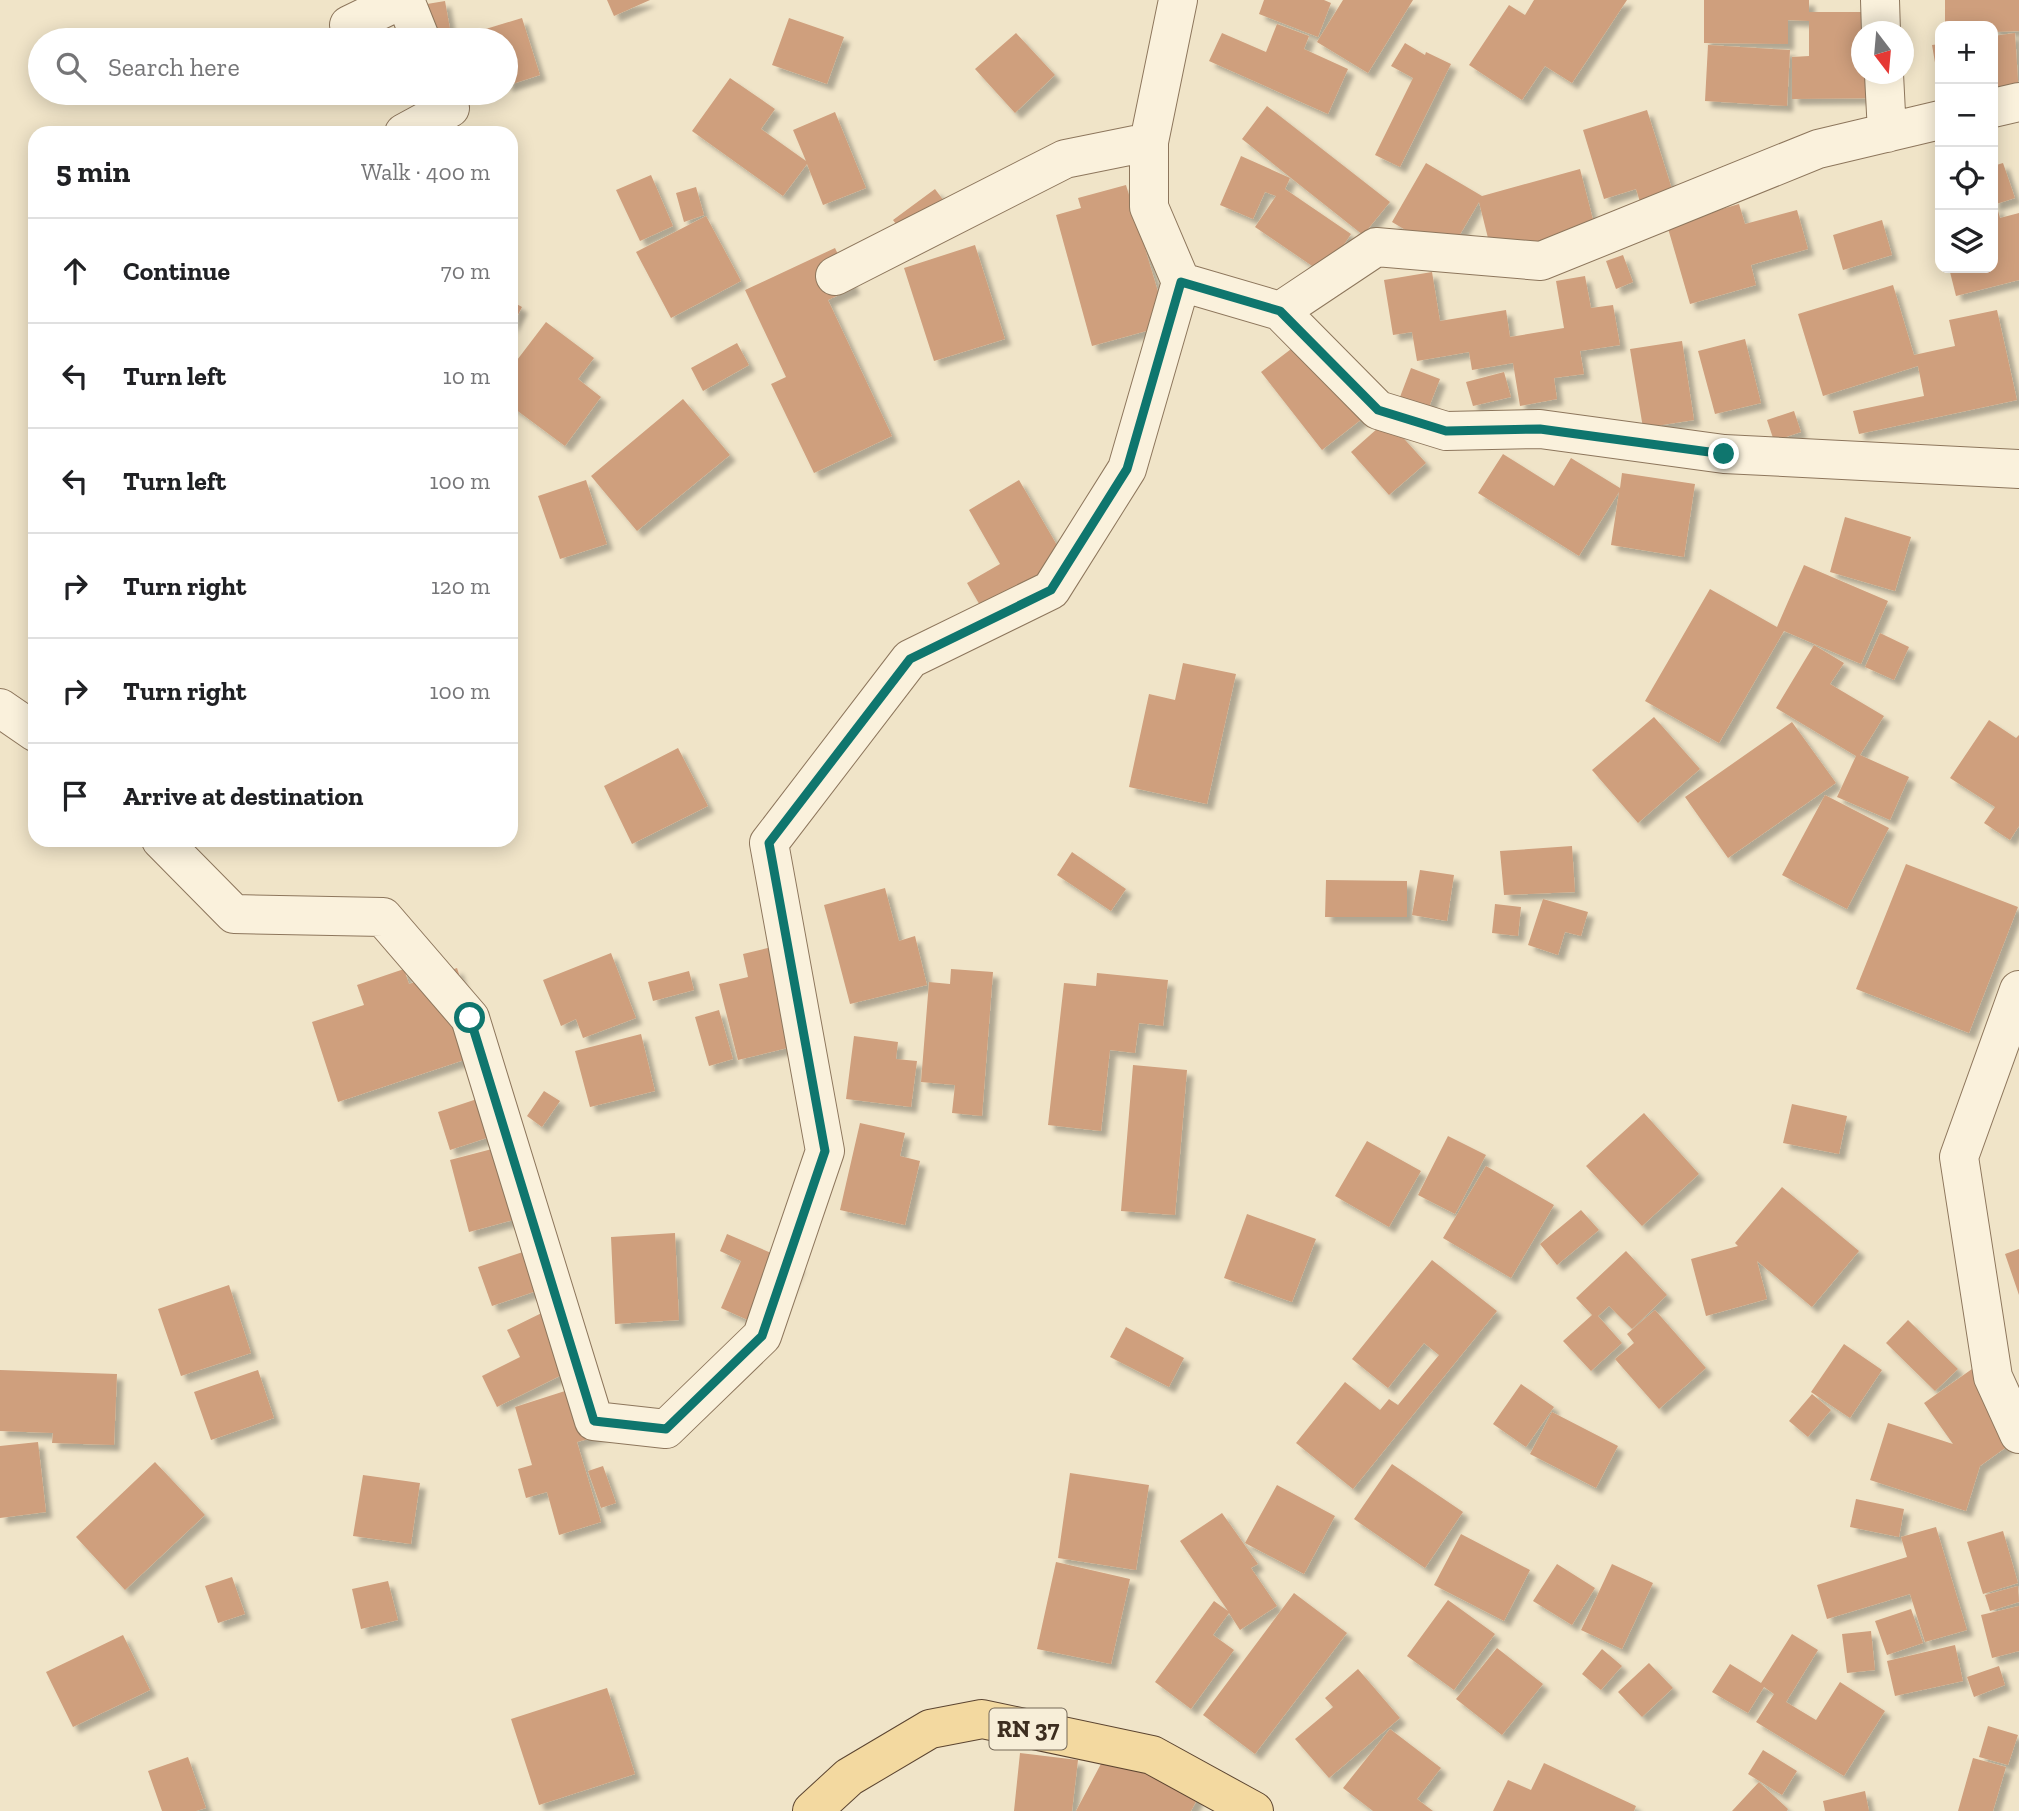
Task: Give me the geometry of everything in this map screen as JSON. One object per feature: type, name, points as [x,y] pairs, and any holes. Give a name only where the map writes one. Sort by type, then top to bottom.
[{"type":"main road","name":"RN 37","points":[[812,1811],[849,1777],[930,1730],[982,1719],[1152,1755],[1254,1811]]},
{"type":"street","points":[[349,25],[403,0],[416,28]]},
{"type":"street","points":[[168,847],[234,914],[383,916],[470,1018],[594,1421],[666,1429],[762,1336],[825,1151],[769,843],[910,659],[1051,590],[1127,469],[1181,282],[1149,207],[1149,142],[1178,0]]},
{"type":"street","points":[[1880,0],[1881,21]]},
{"type":"street","points":[[1885,84],[1887,133]]},
{"type":"street","points":[[1998,107],[2019,102]]},
{"type":"street","points":[[417,126],[450,108],[449,105]]},
{"type":"street","points":[[1280,311],[1376,247],[1541,261],[1818,149],[1935,121]]},
{"type":"street","points":[[835,276],[1065,159],[1149,142]]},
{"type":"street","points":[[1181,282],[1280,311],[1378,410],[1446,431],[1540,429],[1724,454],[2019,469]]},
{"type":"street","points":[[0,708],[28,727]]},
{"type":"street","points":[[2019,989],[1959,1157],[1993,1377],[2019,1434]]},
{"type":"building","points":[[607,0],[650,0],[614,16]]},
{"type":"building","points":[[1264,0],[1324,0],[1331,3],[1318,37],[1259,14]]},
{"type":"building","points":[[1343,0],[1413,0],[1368,73],[1317,42]]},
{"type":"building","points":[[1534,0],[1627,0],[1572,83],[1545,66],[1522,100],[1469,65],[1509,5],[1525,15]]},
{"type":"building","points":[[1704,0],[1809,0],[1809,12],[1889,12],[1889,21],[1851,21],[1851,84],[1889,84],[1889,98],[1792,99],[1792,57],[1809,56],[1809,21],[1788,20],[1788,44],[1704,43]]},
{"type":"building","points":[[1945,0],[2019,0],[2019,31],[1998,32],[1998,21],[1945,21]]},
{"type":"building","points":[[445,1],[450,28],[418,28],[415,6]]},
{"type":"building","points":[[522,18],[540,75],[518,82],[518,28],[489,28]]},
{"type":"building","points":[[789,18],[844,37],[827,84],[772,65]]},
{"type":"building","points":[[1277,24],[1309,36],[1304,49],[1348,69],[1328,114],[1209,61],[1222,33],[1266,52]]},
{"type":"building","points":[[1016,33],[1055,75],[1015,113],[975,69]]},
{"type":"building","points":[[2015,33],[2019,96],[1998,99],[1998,35]]},
{"type":"building","points":[[1405,43],[1425,55],[1426,52],[1451,64],[1400,167],[1375,155],[1413,78],[1391,66]]},
{"type":"building","points":[[1708,45],[1790,50],[1787,106],[1705,101]]},
{"type":"building","points":[[730,78],[775,109],[761,129],[806,161],[793,130],[835,112],[866,188],[823,205],[807,164],[783,196],[692,131]]},
{"type":"building","points":[[1267,106],[1390,202],[1363,235],[1242,139]]},
{"type":"building","points":[[1647,110],[1677,205],[1644,215],[1636,189],[1604,199],[1583,130]]},
{"type":"building","points":[[1241,156],[1290,178],[1285,189],[1351,234],[1324,274],[1255,227],[1276,196],[1265,192],[1253,219],[1220,205]]},
{"type":"building","points":[[1426,163],[1482,196],[1580,169],[1598,239],[1495,266],[1479,202],[1448,255],[1392,222]]},
{"type":"building","points":[[2003,163],[2015,198],[1998,203],[1998,164]]},
{"type":"building","points":[[651,175],[673,226],[640,241],[616,190]]},
{"type":"building","points":[[1126,185],[1168,325],[1092,346],[1056,215],[1081,208],[1078,198]]},
{"type":"building","points":[[696,187],[704,215],[684,222],[676,193]]},
{"type":"building","points":[[935,189],[953,213],[910,243],[893,220]]},
{"type":"building","points":[[1739,204],[1745,224],[1797,210],[1808,249],[1751,265],[1756,285],[1690,304],[1667,225]]},
{"type":"building","points":[[1998,211],[2000,218],[2019,213],[2019,280],[1956,296],[1950,273],[1998,273]]},
{"type":"building","points":[[706,216],[741,281],[671,318],[636,252]]},
{"type":"building","points":[[1882,220],[1892,255],[1843,270],[1833,235]]},
{"type":"building","points":[[975,245],[1005,339],[934,361],[904,268]]},
{"type":"building","points":[[835,248],[854,288],[828,300],[892,436],[814,473],[771,384],[786,377],[745,290]]},
{"type":"building","points":[[1623,255],[1633,282],[1616,289],[1606,261]]},
{"type":"building","points":[[1432,272],[1440,321],[1506,310],[1510,337],[1564,328],[1556,281],[1585,276],[1591,308],[1613,305],[1620,345],[1580,351],[1584,374],[1554,378],[1557,399],[1520,406],[1513,363],[1472,370],[1469,352],[1417,361],[1412,332],[1393,335],[1384,280]]},
{"type":"building","points":[[1893,285],[1914,355],[1955,346],[1949,320],[1997,310],[2017,400],[1859,434],[1853,411],[1924,396],[1918,366],[1823,396],[1798,314]]},
{"type":"building","points":[[546,322],[594,358],[578,379],[601,397],[565,446],[518,411],[518,359]]},
{"type":"building","points":[[1316,330],[1376,408],[1322,450],[1261,372]]},
{"type":"building","points":[[1745,339],[1761,403],[1715,414],[1698,351]]},
{"type":"building","points":[[1682,341],[1694,420],[1643,428],[1630,349]]},
{"type":"building","points":[[737,343],[749,365],[703,391],[691,368]]},
{"type":"building","points":[[1411,368],[1440,379],[1429,407],[1400,397]]},
{"type":"building","points":[[1504,372],[1511,397],[1473,406],[1466,382]]},
{"type":"building","points":[[683,399],[730,455],[637,531],[591,476]]},
{"type":"building","points":[[1794,411],[1801,432],[1774,441],[1767,420]]},
{"type":"building","points":[[1387,420],[1426,463],[1389,495],[1351,452]]},
{"type":"building","points":[[1503,454],[1554,486],[1571,458],[1620,488],[1622,473],[1695,484],[1684,557],[1611,545],[1619,492],[1579,556],[1478,493]]},
{"type":"building","points":[[586,480],[607,544],[560,559],[538,496]]},
{"type":"building","points":[[1019,480],[1065,559],[981,607],[967,583],[1000,564],[969,510]]},
{"type":"building","points":[[1845,517],[1911,537],[1895,591],[1830,572]]},
{"type":"building","points":[[1804,565],[1888,601],[1861,664],[1784,631],[1719,743],[1645,701],[1710,589],[1777,627]]},
{"type":"building","points":[[1880,633],[1909,647],[1894,680],[1865,667]]},
{"type":"building","points":[[1814,645],[1844,663],[1830,684],[1884,716],[1860,755],[1909,777],[1890,820],[1837,797],[1856,756],[1776,708]]},
{"type":"building","points":[[1183,663],[1236,674],[1207,804],[1129,787],[1149,694],[1175,700]]},
{"type":"building","points":[[1654,717],[1700,769],[1638,823],[1592,770]]},
{"type":"building","points":[[1989,720],[2016,738],[2019,735],[2019,826],[2010,840],[1984,823],[1995,807],[1950,778]]},
{"type":"building","points":[[1792,722],[1836,783],[1728,858],[1685,797]]},
{"type":"building","points":[[678,748],[708,806],[632,844],[604,786]]},
{"type":"building","points":[[1825,795],[1889,828],[1847,909],[1782,875]]},
{"type":"building","points":[[1572,846],[1575,892],[1504,895],[1500,851]]},
{"type":"building","points":[[1072,852],[1126,889],[1111,911],[1057,875]]},
{"type":"building","points":[[1906,864],[2018,907],[1969,1033],[1856,989]]},
{"type":"building","points":[[1420,870],[1454,875],[1447,921],[1412,915]]},
{"type":"building","points":[[1326,880],[1407,881],[1407,917],[1325,917]]},
{"type":"building","points":[[885,888],[899,941],[915,936],[927,985],[850,1004],[824,905]]},
{"type":"building","points":[[1543,899],[1588,912],[1581,936],[1565,932],[1558,955],[1528,945]]},
{"type":"building","points":[[1495,904],[1521,907],[1518,936],[1492,933]]},
{"type":"building","points":[[776,946],[800,1045],[738,1060],[719,984],[748,977],[743,954]]},
{"type":"building","points":[[611,953],[636,1018],[583,1038],[576,1019],[561,1026],[543,980]]},
{"type":"building","points":[[457,968],[485,1053],[338,1102],[312,1022],[364,1005],[357,985],[404,969],[409,984]]},
{"type":"building","points":[[951,969],[993,972],[982,1116],[952,1113],[955,1085],[921,1082],[929,982],[950,984]]},
{"type":"building","points":[[689,971],[694,990],[653,1001],[648,982]]},
{"type":"building","points":[[1097,973],[1168,980],[1163,1026],[1139,1023],[1135,1053],[1110,1050],[1101,1131],[1048,1125],[1064,983],[1096,986]]},
{"type":"building","points":[[719,1010],[733,1059],[709,1066],[695,1017]]},
{"type":"building","points":[[641,1034],[655,1091],[590,1107],[575,1051]]},
{"type":"building","points":[[854,1036],[898,1042],[896,1059],[917,1061],[911,1107],[846,1099]]},
{"type":"building","points":[[1133,1065],[1187,1070],[1175,1215],[1121,1211]]},
{"type":"building","points":[[544,1091],[560,1101],[542,1127],[527,1116]]},
{"type":"building","points":[[498,1092],[511,1130],[450,1150],[438,1112]]},
{"type":"building","points":[[1792,1104],[1847,1116],[1839,1154],[1783,1143]]},
{"type":"building","points":[[1644,1113],[1699,1174],[1642,1226],[1586,1166]]},
{"type":"building","points":[[860,1123],[905,1133],[900,1156],[920,1161],[905,1225],[840,1210]]},
{"type":"building","points":[[1448,1136],[1486,1155],[1455,1214],[1418,1195]]},
{"type":"building","points":[[1367,1141],[1421,1171],[1389,1227],[1335,1196]]},
{"type":"building","points":[[519,1142],[539,1213],[469,1232],[450,1160]]},
{"type":"building","points":[[1486,1166],[1554,1205],[1511,1278],[1443,1238]]},
{"type":"building","points":[[1782,1187],[1859,1251],[1812,1307],[1757,1261],[1767,1299],[1706,1316],[1691,1259],[1738,1246],[1735,1243]]},
{"type":"building","points":[[1581,1210],[1599,1230],[1557,1265],[1540,1244]]},
{"type":"building","points":[[1247,1214],[1316,1239],[1292,1302],[1224,1278]]},
{"type":"building","points":[[675,1233],[679,1320],[615,1324],[611,1237]]},
{"type":"building","points":[[727,1234],[799,1265],[770,1330],[721,1308],[741,1261],[720,1251]]},
{"type":"building","points":[[544,1245],[557,1284],[492,1306],[478,1267]]},
{"type":"building","points":[[2019,1249],[2019,1295],[2005,1254]]},
{"type":"building","points":[[1626,1251],[1667,1295],[1632,1329],[1609,1306],[1598,1316],[1622,1343],[1591,1371],[1563,1341],[1592,1315],[1576,1298]]},
{"type":"building","points":[[1432,1260],[1497,1311],[1353,1489],[1296,1443],[1345,1382],[1380,1410],[1389,1399],[1398,1405],[1439,1355],[1424,1343],[1388,1388],[1352,1359]]},
{"type":"building","points":[[229,1285],[251,1353],[181,1376],[158,1309]]},
{"type":"building","points":[[556,1306],[584,1364],[497,1407],[482,1376],[520,1357],[507,1330]]},
{"type":"building","points":[[1655,1310],[1706,1368],[1659,1409],[1615,1359],[1634,1343],[1627,1334]]},
{"type":"building","points":[[1908,1320],[1958,1369],[1935,1391],[1886,1343]]},
{"type":"building","points":[[1126,1327],[1184,1358],[1169,1387],[1110,1357]]},
{"type":"building","points":[[1844,1344],[1882,1370],[1850,1418],[1811,1392]]},
{"type":"building","points":[[1972,1369],[2019,1438],[1980,1466],[1966,1511],[1870,1480],[1888,1423],[1953,1444],[1924,1403]]},
{"type":"building","points":[[0,1370],[117,1374],[114,1445],[52,1443],[53,1433],[0,1431]]},
{"type":"building","points":[[258,1370],[274,1418],[211,1440],[194,1392]]},
{"type":"building","points":[[590,1383],[606,1434],[577,1442],[601,1522],[559,1535],[547,1492],[526,1498],[518,1469],[532,1465],[515,1407]]},
{"type":"building","points":[[1521,1384],[1554,1407],[1526,1447],[1493,1424]]},
{"type":"building","points":[[1812,1394],[1831,1410],[1808,1437],[1789,1421]]},
{"type":"building","points":[[1552,1412],[1618,1446],[1596,1488],[1530,1454]]},
{"type":"building","points":[[38,1442],[46,1512],[0,1518],[0,1446]]},
{"type":"building","points":[[155,1462],[205,1515],[125,1590],[76,1537]]},
{"type":"building","points":[[1392,1464],[1463,1512],[1425,1568],[1354,1519]]},
{"type":"building","points":[[603,1466],[616,1503],[601,1508],[588,1471]]},
{"type":"building","points":[[1070,1473],[1149,1485],[1136,1570],[1058,1558]]},
{"type":"building","points":[[363,1475],[420,1483],[411,1544],[353,1536]]},
{"type":"building","points":[[1277,1485],[1335,1516],[1304,1574],[1245,1543]]},
{"type":"building","points":[[1856,1499],[1904,1509],[1899,1537],[1850,1527]]},
{"type":"building","points":[[1222,1513],[1258,1564],[1251,1568],[1277,1606],[1240,1630],[1229,1613],[1213,1635],[1234,1650],[1191,1709],[1155,1682],[1214,1601],[1228,1611],[1180,1541]]},
{"type":"building","points":[[1936,1527],[1967,1630],[1925,1642],[1910,1594],[1827,1619],[1817,1585],[1907,1557],[1901,1537]]},
{"type":"building","points":[[2003,1531],[2018,1583],[1983,1594],[1967,1542]]},
{"type":"building","points":[[1461,1534],[1530,1570],[1504,1621],[1434,1585]]},
{"type":"building","points":[[1056,1562],[1130,1579],[1111,1664],[1037,1649]]},
{"type":"building","points":[[1557,1564],[1595,1588],[1572,1625],[1533,1601]]},
{"type":"building","points":[[1612,1564],[1653,1583],[1622,1649],[1581,1630]]},
{"type":"building","points":[[232,1577],[245,1614],[218,1623],[205,1586]]},
{"type":"building","points":[[388,1581],[398,1620],[361,1629],[352,1589]]},
{"type":"building","points":[[2018,1586],[2019,1602],[1990,1611],[1985,1595]]},
{"type":"building","points":[[1294,1593],[1347,1633],[1255,1754],[1203,1715]]},
{"type":"building","points":[[1448,1600],[1495,1634],[1454,1690],[1407,1656]]},
{"type":"building","points":[[2019,1606],[2019,1651],[1992,1658],[1981,1615]]},
{"type":"building","points":[[1911,1609],[1923,1643],[1887,1655],[1875,1621]]},
{"type":"building","points":[[1871,1631],[1875,1670],[1847,1673],[1842,1634]]},
{"type":"building","points":[[1792,1634],[1818,1650],[1786,1702],[1816,1720],[1840,1682],[1885,1711],[1844,1776],[1756,1722],[1774,1694],[1764,1687],[1748,1713],[1712,1692],[1730,1664],[1761,1683]]},
{"type":"building","points":[[123,1635],[150,1690],[73,1727],[46,1672]]},
{"type":"building","points":[[1955,1645],[1963,1681],[1895,1696],[1887,1661]]},
{"type":"building","points":[[1497,1648],[1543,1684],[1502,1735],[1456,1699]]},
{"type":"building","points":[[1602,1649],[1622,1666],[1601,1690],[1582,1674]]},
{"type":"building","points":[[1649,1663],[1673,1688],[1642,1717],[1618,1692]]},
{"type":"building","points":[[1999,1666],[2005,1685],[1974,1697],[1967,1677]]},
{"type":"building","points":[[1358,1669],[1400,1718],[1329,1778],[1295,1739],[1333,1707],[1325,1698]]},
{"type":"building","points":[[607,1688],[635,1774],[539,1805],[511,1719]]},
{"type":"building","points":[[1988,1726],[2018,1735],[2008,1765],[1979,1757]]},
{"type":"building","points":[[1390,1729],[1441,1768],[1417,1799],[1433,1811],[1373,1811],[1343,1788]]},
{"type":"building","points":[[1112,1743],[1202,1790],[1191,1811],[1076,1811]]},
{"type":"building","points":[[1763,1750],[1797,1771],[1782,1795],[1748,1774]]},
{"type":"building","points":[[1020,1753],[1078,1760],[1072,1811],[1014,1811]]},
{"type":"building","points":[[188,1757],[206,1808],[196,1811],[162,1811],[148,1771]]},
{"type":"building","points":[[1973,1758],[2006,1767],[1993,1811],[1958,1811]]},
{"type":"building","points":[[1544,1763],[1636,1806],[1634,1811],[1493,1811],[1508,1780],[1531,1790]]},
{"type":"building","points":[[1759,1782],[1788,1809],[1787,1811],[1732,1811]]},
{"type":"building","points":[[1865,1791],[1869,1811],[1825,1811],[1823,1801]]},
{"type":"route","points":[[470,1018],[594,1421],[666,1429],[762,1336],[825,1151],[769,843],[910,659],[1051,590],[1127,469],[1181,282],[1280,311],[1378,410],[1446,431],[1540,429],[1724,454]]}]
